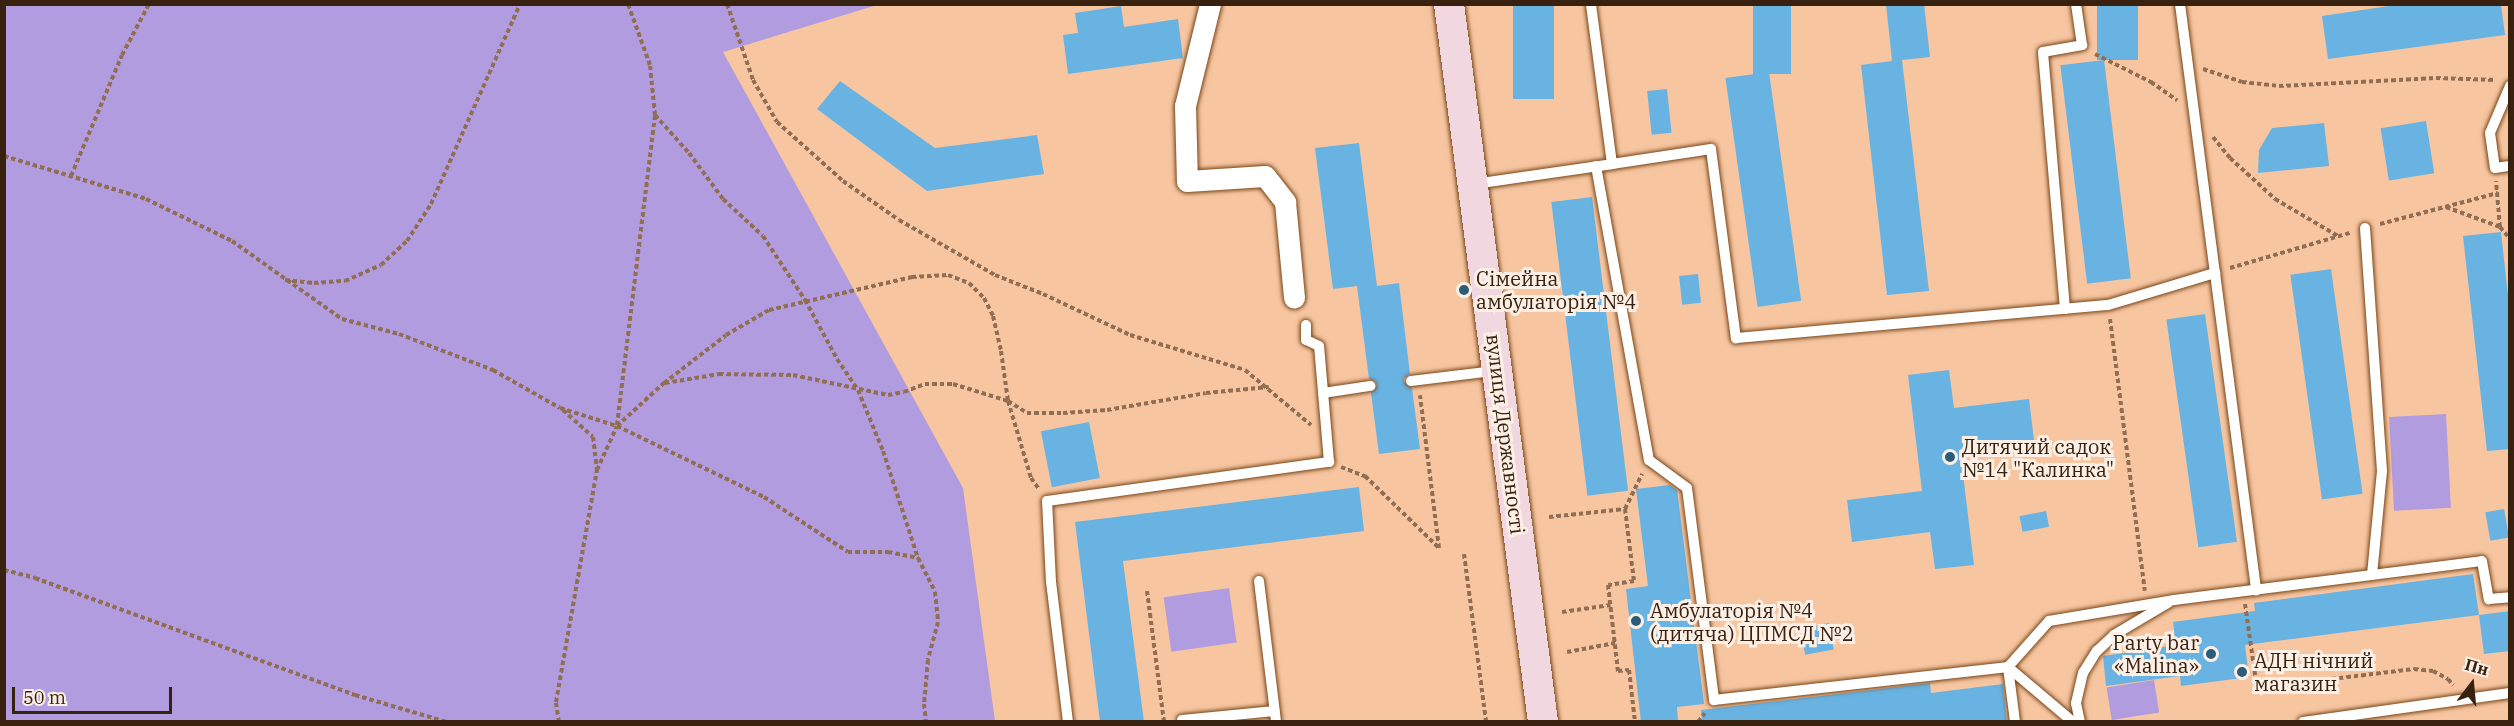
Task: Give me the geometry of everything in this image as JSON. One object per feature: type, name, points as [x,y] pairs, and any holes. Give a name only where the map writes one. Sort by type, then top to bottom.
[{"type":"street","points":[[1210,4],[1185,106],[1186,181],[1265,176],[1285,202],[1294,298]]},
{"type":"street","name":"вулиця Державності","points":[[1449,4],[1543,722]]},
{"type":"lane","points":[[1591,4],[1612,164]]},
{"type":"lane","points":[[2065,309],[2043,52],[2082,45],[2076,4]]},
{"type":"lane","points":[[2180,4],[2256,590]]},
{"type":"lane","points":[[2510,86],[2490,133],[2495,168],[2510,166]]},
{"type":"lane","points":[[1473,185],[1711,149],[1736,338],[2108,304],[2215,273]]},
{"type":"lane","points":[[1596,166],[1649,460],[1687,488],[1714,700],[2008,667],[2049,621],[2147,603],[2482,561],[2489,599],[2510,597]]},
{"type":"lane","points":[[2365,228],[2382,471],[2372,575]]},
{"type":"lane","points":[[1068,722],[1051,582],[1047,501],[1329,462],[1319,346],[1306,340],[1306,325]]},
{"type":"lane","points":[[1415,381],[1497,371]]},
{"type":"lane","points":[[1323,393],[1370,386]]},
{"type":"lane","points":[[1182,720],[1275,716],[1259,580]]},
{"type":"lane","points":[[2080,722],[2076,703],[2078,693],[2083,674],[2097,651],[2114,635],[2174,600]]},
{"type":"lane","points":[[2008,667],[2015,722]]},
{"type":"lane","points":[[2008,667],[2073,722]]},
{"type":"lane","points":[[2303,722],[2510,693]]},
{"type":"path","points":[[71,176],[122,55],[149,4]]},
{"type":"path","points":[[284,280],[314,283],[345,281],[381,265],[407,241],[431,204],[520,4]]},
{"type":"path","points":[[559,722],[556,702],[597,470],[617,426],[655,115],[650,65],[628,4]]},
{"type":"path","points":[[727,4],[753,80],[777,122],[843,182],[899,220],[995,275],[1149,342],[1245,370],[1269,387],[1327,440]]},
{"type":"path","points":[[2082,45],[2104,60],[2151,82],[2194,112],[2230,158],[2275,199],[2338,236]]},
{"type":"path","points":[[2188,64],[2242,82],[2279,86],[2436,78],[2499,80]]},
{"type":"path","points":[[655,115],[689,153],[723,199],[763,236],[805,300],[837,359],[858,390],[883,451],[918,558],[935,592],[938,622],[928,660],[924,704],[926,722]]},
{"type":"path","points":[[4,156],[146,200],[232,241],[342,319],[399,334],[494,370],[560,408],[593,437],[597,470]]},
{"type":"path","points":[[2495,168],[2500,227]]},
{"type":"path","points":[[2446,207],[2500,227],[2510,239]]},
{"type":"path","points":[[617,426],[664,383],[726,335],[769,310],[912,277],[948,275],[969,283],[984,298],[993,316],[1008,401],[1031,478],[1047,501]]},
{"type":"path","points":[[2108,304],[2147,603]]},
{"type":"path","points":[[664,383],[719,374],[793,375],[858,390],[888,394],[904,393],[925,384],[953,384],[1008,401],[1028,413],[1107,410],[1206,393],[1269,387]]},
{"type":"path","points":[[1329,462],[1365,476],[1439,548],[1415,381]]},
{"type":"path","points":[[560,408],[617,426],[764,497],[848,552],[888,552],[918,558]]},
{"type":"path","points":[[1635,722],[1629,670],[1618,671],[1608,585],[1634,581],[1625,509],[1649,460]]},
{"type":"path","points":[[1549,518],[1625,509]]},
{"type":"path","points":[[1464,554],[1486,722]]},
{"type":"path","points":[[4,570],[35,578],[356,695],[447,722]]},
{"type":"path","points":[[1148,591],[1164,722]]},
{"type":"path","points":[[2243,591],[2257,688],[2414,669],[2433,671],[2448,679],[2466,699]]},
{"type":"path","points":[[1562,612],[1610,605]]},
{"type":"path","points":[[1568,652],[1615,643]]},
{"type":"shaded area","points":[[4,5],[877,5],[723,52],[963,488],[995,721],[5,721]]},
{"type":"shaded area","points":[[2446,414],[2451,508],[2394,511],[2389,417]]},
{"type":"shaded area","points":[[1229,588],[1237,642],[1171,652],[1164,597]]},
{"type":"shaded area","points":[[2154,680],[2159,713],[2112,720],[2107,688]]},
{"type":"building","points":[[1513,4],[1554,4],[1554,99],[1513,99]]},
{"type":"building","points":[[1753,4],[1791,4],[1791,74],[1753,74]]},
{"type":"building","points":[[1886,4],[1924,4],[1930,57],[1902,60],[1929,291],[1887,295],[1861,65],[1892,61]]},
{"type":"building","points":[[2097,4],[2138,4],[2138,60],[2097,60]]},
{"type":"building","points":[[2402,4],[2501,4],[2505,35],[2328,59],[2322,16]]},
{"type":"building","points":[[1121,6],[1124,27],[1178,19],[1183,58],[1068,74],[1063,35],[1078,33],[1075,13]]},
{"type":"building","points":[[2104,60],[2131,278],[2087,284],[2060,65]]},
{"type":"building","points":[[1769,72],[1801,301],[1758,307],[1725,78]]},
{"type":"building","points":[[840,81],[935,148],[1037,135],[1044,174],[927,191],[817,109]]},
{"type":"building","points":[[1667,89],[1672,133],[1652,135],[1647,91]]},
{"type":"building","points":[[2426,121],[2434,173],[2389,181],[2381,128]]},
{"type":"building","points":[[2324,123],[2329,166],[2258,173],[2259,150],[2272,128]]},
{"type":"building","points":[[1359,143],[1377,286],[1399,283],[1410,374],[1404,378],[1404,382],[1412,388],[1420,449],[1379,454],[1371,393],[1377,385],[1375,381],[1369,379],[1357,286],[1333,289],[1315,148]]},
{"type":"building","points":[[1592,197],[1628,491],[1587,496],[1551,202]]},
{"type":"building","points":[[2501,232],[2510,313],[2510,449],[2487,451],[2463,236]]},
{"type":"building","points":[[2331,269],[2363,494],[2322,499],[2290,275]]},
{"type":"building","points":[[1698,274],[1701,303],[1682,305],[1679,276]]},
{"type":"building","points":[[2205,314],[2237,542],[2198,547],[2166,319]]},
{"type":"building","points":[[1949,370],[1954,408],[2029,399],[2034,440],[1960,449],[1974,565],[1935,569],[1930,532],[1852,542],[1847,500],[1922,491],[1908,375]]},
{"type":"building","points":[[1089,422],[1100,478],[1052,487],[1041,431]]},
{"type":"building","points":[[1670,485],[1677,490],[1704,704],[1677,707],[1678,722],[1641,722],[1626,589],[1648,586],[1636,489]]},
{"type":"building","points":[[1359,487],[1364,531],[1123,561],[1144,722],[1100,722],[1075,522]]},
{"type":"building","points":[[2504,509],[2509,538],[2490,541],[2485,512]]},
{"type":"building","points":[[2046,511],[2049,527],[2023,532],[2019,516]]},
{"type":"building","points":[[2473,574],[2479,615],[2245,645],[2249,677],[2181,686],[2180,676],[2106,686],[2103,656],[2176,645],[2173,622],[2255,611],[2254,603]]},
{"type":"building","points":[[2510,611],[2510,651],[2484,654],[2479,615]]},
{"type":"building","points":[[1829,623],[1834,650],[1805,655],[1800,628]]},
{"type":"building","points":[[1930,683],[1931,693],[2003,684],[2007,722],[1702,722],[1701,710]]},
{"type":"place","name":"Сімейна амбулаторія №4","points":[[1464,290]]},
{"type":"place","name":"Дитячий садок №14 \"Калинка\"","points":[[1950,457]]},
{"type":"place","name":"Амбулаторія №4 (дитяча) ЦПМСД №2","points":[[1636,621]]},
{"type":"place","name":"Party bar «Malina»","points":[[2211,654]]},
{"type":"place","name":"АДН нічний магазин","points":[[2242,672]]}]
